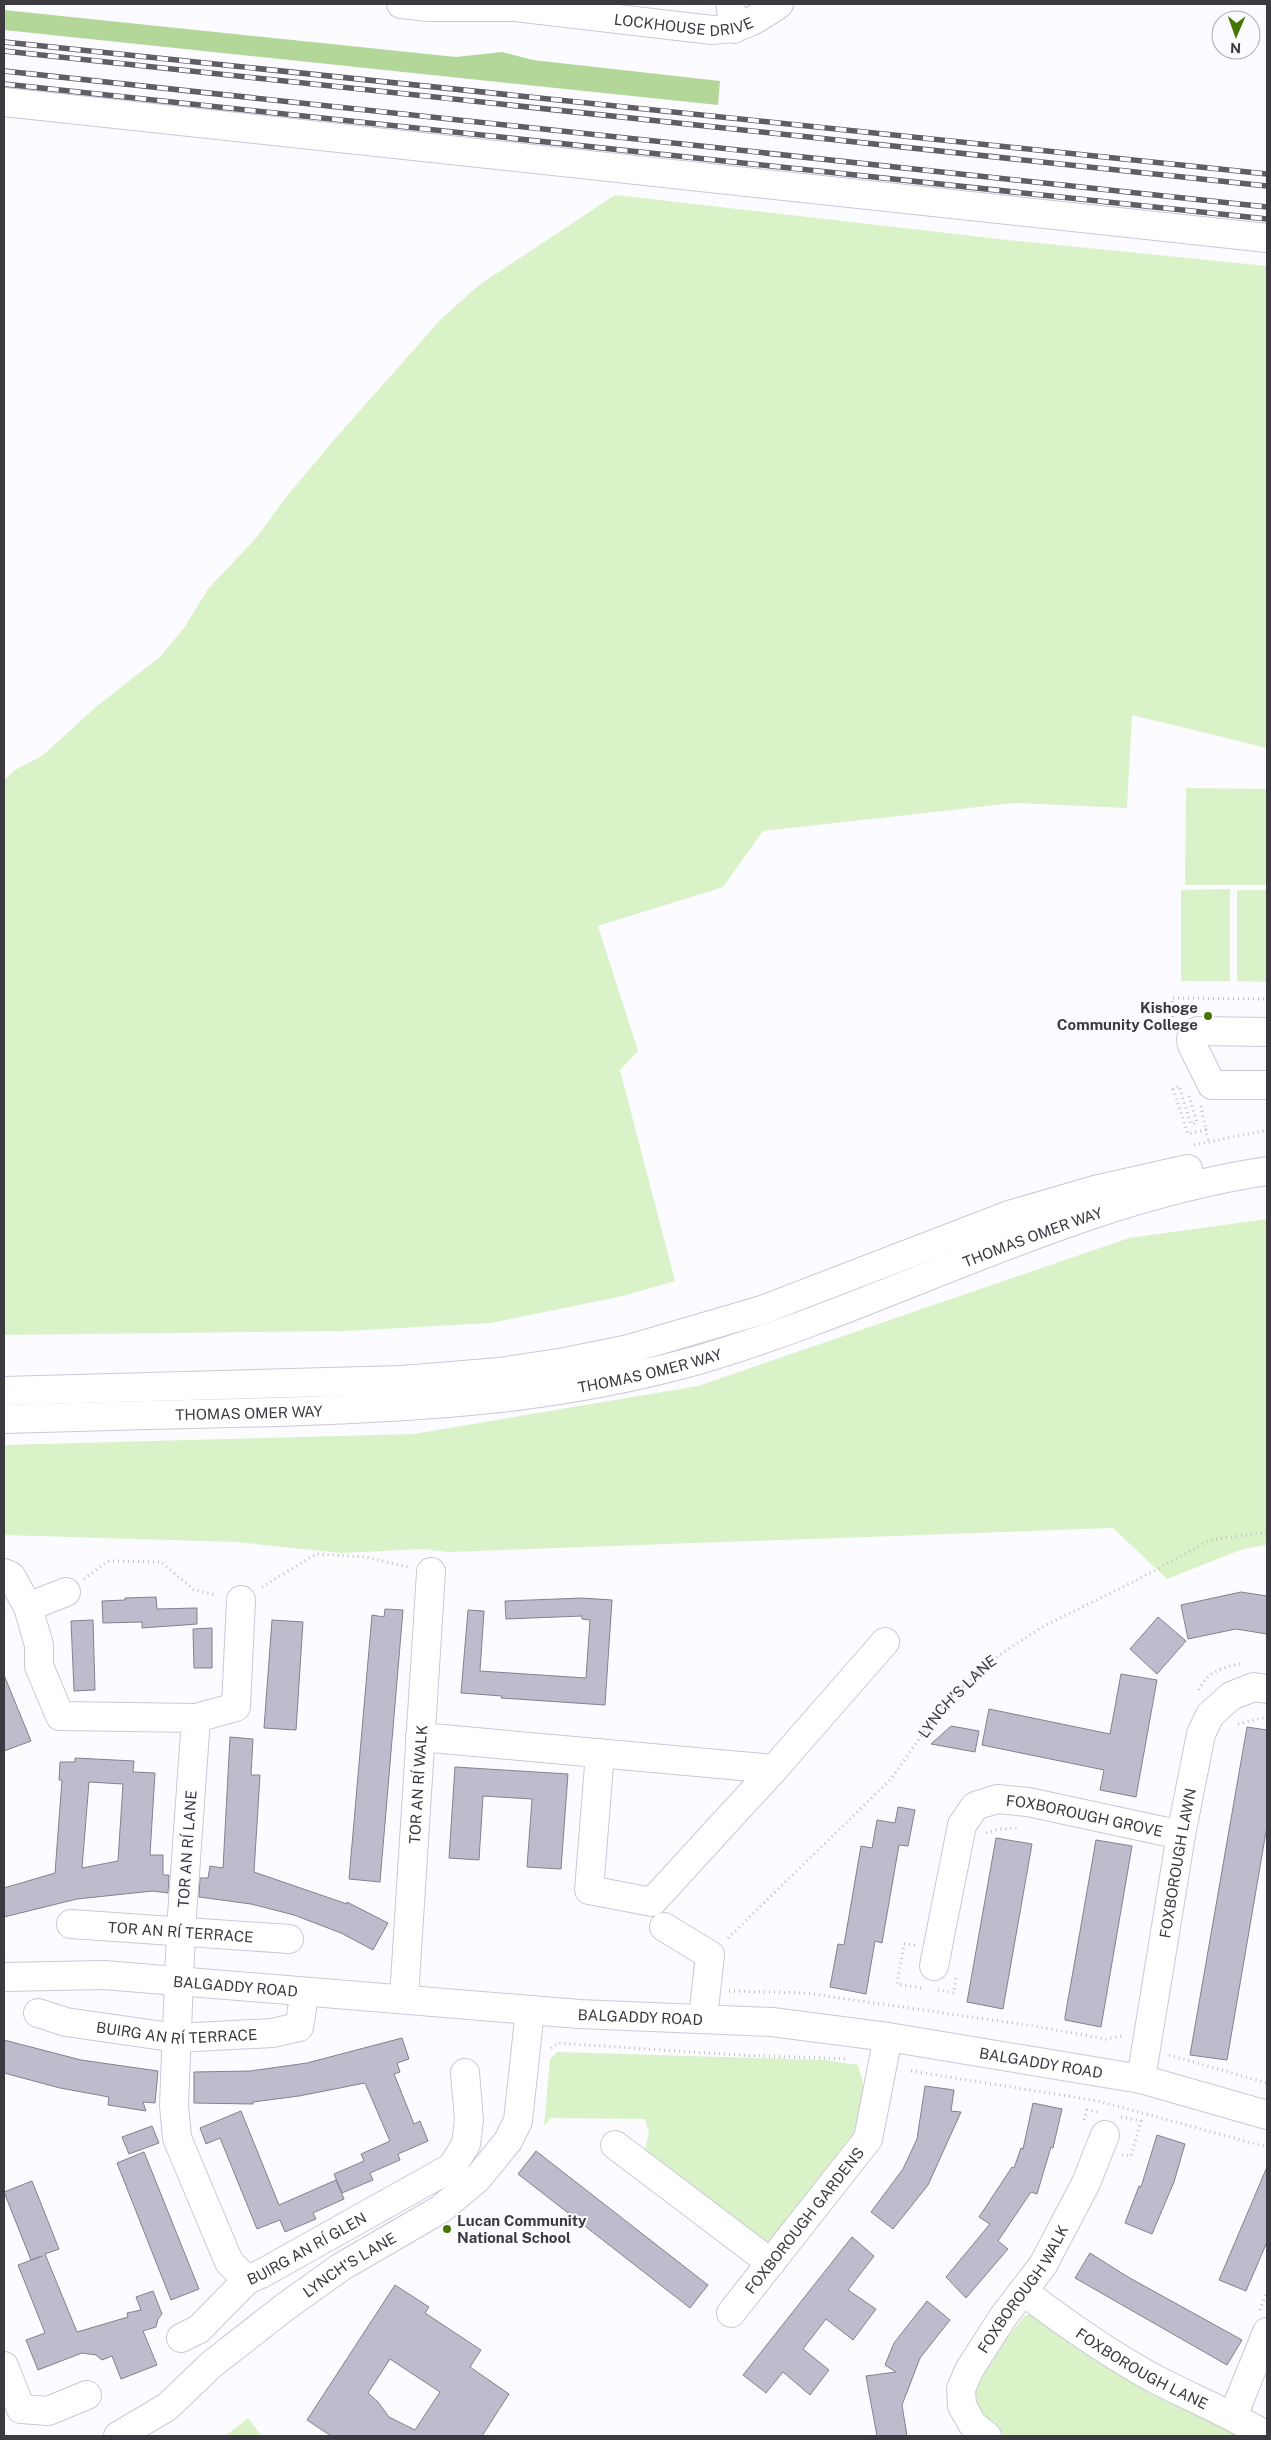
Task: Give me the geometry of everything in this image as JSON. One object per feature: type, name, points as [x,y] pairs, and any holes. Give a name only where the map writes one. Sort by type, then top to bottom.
[{"type":"street","name":"LOCKHOUSE DRIVE","points":[[401,4],[515,7],[712,30],[732,17],[756,20],[779,4]]},
{"type":"street","points":[[4,102],[1267,238]]},
{"type":"street","points":[[1267,1032],[1198,1031],[1191,1039],[1192,1045],[1212,1085],[1267,1085]]},
{"type":"street","name":"THOMAS OMER WAY","points":[[4,1392],[402,1380],[500,1372],[565,1362],[665,1340],[762,1310],[1009,1215],[1095,1190],[1194,1168],[1267,1156]]},
{"type":"street","name":"THOMAS OMER WAY","points":[[4,1419],[404,1408],[503,1399],[569,1389],[635,1376],[700,1359],[769,1336],[1017,1241],[1074,1222],[1197,1183],[1267,1171]]},
{"type":"street","name":"TOR AN RÍ WALK","points":[[404,1998],[431,1572]]},
{"type":"street","points":[[4,1573],[11,1576],[28,1607],[39,1645],[39,1666],[60,1716],[196,1718],[236,1707],[241,1600]]},
{"type":"street","points":[[28,1607],[66,1592]]},
{"type":"street","points":[[600,1753],[589,1890],[652,1902],[774,1769],[885,1642]]},
{"type":"street","name":"FOXBOROUGH LAWN","points":[[1141,2079],[1181,1835],[1201,1734],[1210,1715],[1231,1696],[1254,1687],[1267,1689]]},
{"type":"street","name":"TOR AN RÍ LANE","points":[[181,1980],[181,1930],[196,1718]]},
{"type":"street","points":[[420,1737],[774,1769]]},
{"type":"street","name":"FOXBOROUGH GROVE","points":[[934,1973],[962,1825],[975,1806],[997,1799],[1028,1802],[1181,1835]]},
{"type":"street","name":"TOR AN RÍ TERRACE","points":[[71,1924],[181,1930],[289,1939]]},
{"type":"street","points":[[664,1926],[710,1955],[708,1990],[703,2018]]},
{"type":"street","name":"BALGADDY ROAD","points":[[4,1977],[104,1975],[404,1998],[530,2010],[772,2022],[888,2037],[1141,2079],[1267,2115]]},
{"type":"street","name":"BUIRG AN RÍ GLEN","points":[[181,1980],[174,2106],[177,2138],[230,2262],[247,2280],[282,2263],[452,2167],[466,2144],[469,2120],[465,2072]]},
{"type":"street","name":"BUIRG AN RÍ TERRACE","points":[[38,2013],[66,2022],[177,2038],[272,2033],[299,2027],[302,2009]]},
{"type":"street","name":"LYNCH'S LANE","points":[[118,2436],[167,2407],[212,2364],[340,2267],[441,2209],[478,2178],[508,2141],[518,2121],[530,2010]]},
{"type":"street","name":"FOXBOROUGH GARDENS","points":[[731,2313],[868,2139],[888,2037]]},
{"type":"street","name":"FOXBOROUGH WALK","points":[[987,2436],[973,2425],[969,2419],[962,2406],[961,2389],[969,2370],[1003,2317],[1043,2265],[1068,2220],[1086,2183],[1105,2129]]},
{"type":"street","points":[[615,2145],[772,2263]]},
{"type":"street","points":[[181,2338],[199,2329],[247,2280]]},
{"type":"street","name":"FOXBOROUGH LANE","points":[[1024,2292],[1067,2324],[1154,2378],[1233,2416],[1267,2436]]},
{"type":"street","points":[[1233,2416],[1262,2324]]},
{"type":"street","points":[[4,2366],[21,2409],[48,2412],[87,2395]]},
{"type":"path","points":[[1199,1100],[1206,1130]]},
{"type":"path","points":[[1188,1146],[1267,1130]]},
{"type":"path","name":"LYNCH'S LANE","points":[[710,1955],[891,1779],[941,1708],[987,1663],[1044,1626],[1137,1580],[1210,1540],[1267,1532]]},
{"type":"path","points":[[66,1592],[108,1561],[161,1562],[194,1590],[241,1600],[316,1554],[365,1557],[431,1572]]},
{"type":"path","points":[[1198,1693],[1202,1684],[1220,1668],[1243,1664]]},
{"type":"path","points":[[1236,1725],[1267,1716]]},
{"type":"path","points":[[979,1836],[999,1829],[1022,1828]]},
{"type":"path","points":[[904,1944],[934,1973],[897,1984],[904,1944]]},
{"type":"path","points":[[708,1990],[805,1993],[1024,2024],[1106,2039],[1121,2038],[1125,2034]]},
{"type":"path","points":[[558,2043],[738,2055],[853,2059]]},
{"type":"path","points":[[1168,2050],[1169,2056],[1267,2083]]},
{"type":"path","points":[[911,2071],[1098,2101],[1267,2147]]},
{"type":"path","points":[[1141,2121],[1131,2156],[1105,2129],[1141,2121]]},
{"type":"path","points":[[1262,2324],[1267,2292]]},
{"type":"green space","points":[[4,10],[456,57],[502,52],[533,60],[720,81],[718,105],[4,30]]},
{"type":"green space","points":[[615,195],[999,239],[1267,266],[1267,748],[1132,715],[1127,808],[1014,803],[763,831],[723,887],[598,926],[638,1051],[620,1070],[675,1281],[623,1296],[491,1323],[346,1331],[4,1335],[4,780],[15,770],[42,756],[97,706],[161,656],[184,628],[208,589],[257,537],[286,497],[334,440],[440,320],[479,285]]},
{"type":"green space","points":[[1186,788],[1267,789],[1267,885],[1185,885]]},
{"type":"green space","points":[[1230,889],[1230,981],[1181,981],[1181,890]]},
{"type":"green space","points":[[1237,890],[1267,890],[1267,982],[1237,981]]},
{"type":"green space","points":[[1267,1219],[1267,1545],[1243,1549],[1167,1579],[1113,1528],[448,1552],[423,1549],[341,1553],[236,1542],[4,1535],[4,1445],[414,1434],[698,1386],[1129,1238]]},
{"type":"green space","points":[[557,2052],[825,2060],[858,2065],[867,2096],[860,2135],[767,2244],[742,2228],[645,2149],[649,2133],[645,2119],[551,2118],[544,2126],[550,2059]]},
{"type":"green space","points":[[1035,2312],[1251,2436],[1006,2436],[981,2418],[972,2404],[977,2376],[1024,2316]]},
{"type":"green space","points":[[248,2418],[262,2436],[225,2436]]},
{"type":"building","points":[[1241,1592],[1267,1596],[1267,1634],[1236,1629],[1188,1639],[1181,1605]]},
{"type":"building","points":[[156,1597],[157,1609],[197,1608],[197,1624],[142,1628],[142,1622],[103,1623],[102,1601]]},
{"type":"building","points":[[582,1598],[612,1600],[605,1705],[501,1698],[502,1696],[461,1693],[468,1610],[484,1611],[480,1671],[586,1678],[590,1620],[582,1619],[582,1616],[506,1619],[505,1601]]},
{"type":"building","points":[[385,1609],[403,1610],[380,1882],[349,1879],[372,1615],[384,1617]]},
{"type":"building","points":[[1158,1617],[1186,1641],[1157,1674],[1130,1649]]},
{"type":"building","points":[[93,1620],[95,1690],[74,1691],[71,1621]]},
{"type":"building","points":[[272,1620],[303,1622],[296,1730],[264,1728]]},
{"type":"building","points":[[212,1628],[212,1668],[194,1668],[193,1629]]},
{"type":"building","points":[[1121,1674],[1157,1680],[1136,1797],[1100,1790],[1104,1770],[982,1745],[989,1709],[1110,1734]]},
{"type":"building","points":[[4,1675],[31,1741],[4,1751]]},
{"type":"building","points":[[951,1726],[979,1731],[975,1752],[931,1744]]},
{"type":"building","points":[[1247,1727],[1267,1730],[1267,1826],[1227,2060],[1190,2055]]},
{"type":"building","points":[[230,1737],[253,1739],[251,1775],[260,1775],[254,1872],[347,1904],[347,1902],[388,1923],[373,1950],[341,1933],[294,1915],[251,1904],[199,1897],[200,1878],[208,1878],[210,1866],[223,1868]]},
{"type":"building","points":[[75,1758],[134,1761],[133,1772],[155,1773],[150,1855],[163,1855],[163,1875],[169,1875],[168,1893],[153,1891],[77,1899],[4,1917],[4,1888],[55,1873],[62,1780],[59,1780],[60,1762],[75,1762]],"holes":[[[89,1782],[123,1784],[118,1861],[82,1868]]]},
{"type":"building","points":[[455,1767],[568,1774],[561,1869],[527,1867],[532,1799],[483,1796],[479,1860],[449,1858]]},
{"type":"building","points":[[898,1807],[915,1810],[908,1846],[899,1845],[882,1943],[875,1941],[866,1994],[830,1987],[838,1944],[844,1945],[861,1846],[872,1848],[877,1820],[895,1823]]},
{"type":"building","points":[[996,1838],[1032,1844],[1003,2009],[967,2002]]},
{"type":"building","points":[[1096,1840],[1132,1846],[1101,2027],[1065,2020]]},
{"type":"building","points":[[402,2038],[409,2059],[397,2063],[400,2072],[394,2074],[414,2124],[420,2121],[428,2141],[398,2154],[400,2160],[370,2173],[373,2180],[342,2193],[334,2174],[364,2161],[361,2154],[390,2141],[365,2083],[299,2096],[253,2102],[253,2104],[194,2103],[194,2072],[250,2071],[307,2063]]},
{"type":"building","points":[[4,2040],[81,2060],[158,2071],[155,2103],[143,2102],[146,2111],[108,2105],[109,2097],[60,2088],[4,2073]]},
{"type":"building","points":[[925,2086],[954,2090],[951,2111],[961,2112],[928,2185],[893,2229],[871,2212],[903,2169],[917,2139]]},
{"type":"building","points":[[1033,2103],[1062,2109],[1053,2148],[1051,2147],[1037,2194],[1031,2192],[998,2241],[1008,2249],[966,2298],[946,2277],[990,2224],[979,2217],[1012,2167],[1014,2168],[1021,2148],[1023,2149]]},
{"type":"building","points":[[241,2111],[279,2205],[336,2180],[344,2199],[313,2213],[316,2219],[285,2232],[280,2220],[257,2229],[220,2138],[206,2144],[200,2128]]},
{"type":"building","points":[[152,2126],[159,2143],[129,2154],[122,2137]]},
{"type":"building","points":[[1157,2135],[1185,2144],[1174,2182],[1152,2234],[1125,2223],[1139,2186],[1141,2187]]},
{"type":"building","points":[[536,2151],[708,2285],[690,2308],[518,2174]]},
{"type":"building","points":[[144,2152],[199,2289],[171,2300],[117,2163]]},
{"type":"building","points":[[1267,2167],[1267,2242],[1246,2291],[1219,2280]]},
{"type":"building","points":[[32,2181],[59,2249],[45,2254],[77,2332],[128,2317],[127,2313],[141,2310],[136,2297],[153,2291],[162,2314],[158,2319],[156,2327],[143,2331],[157,2365],[121,2379],[112,2356],[102,2360],[96,2355],[82,2353],[38,2370],[26,2340],[45,2333],[18,2265],[42,2256],[31,2260],[4,2192]]},
{"type":"building","points":[[852,2237],[874,2256],[848,2290],[876,2309],[853,2340],[826,2319],[803,2349],[829,2370],[810,2395],[783,2372],[766,2393],[743,2375]]},
{"type":"building","points":[[1090,2253],[1128,2277],[1242,2340],[1227,2365],[1075,2278]]},
{"type":"building","points":[[395,2285],[429,2307],[425,2313],[481,2350],[470,2367],[509,2394],[482,2436],[331,2436],[307,2420]],"holes":[[[390,2359],[440,2392],[415,2430],[389,2417],[378,2402],[368,2393]]]},
{"type":"building","points":[[927,2301],[950,2320],[920,2358],[902,2405],[907,2436],[877,2436],[866,2376],[896,2372],[885,2365],[894,2343]]},
{"type":"railway","points":[[4,42],[1267,174]]},
{"type":"railway","points":[[4,51],[1267,186]]},
{"type":"railway","points":[[4,71],[1267,207]]},
{"type":"railway","points":[[4,84],[1267,219]]},
{"type":"place","name":"Kishoge Community College","points":[[1208,1016]]},
{"type":"place","name":"Lucan Community National School","points":[[447,2229]]}]
